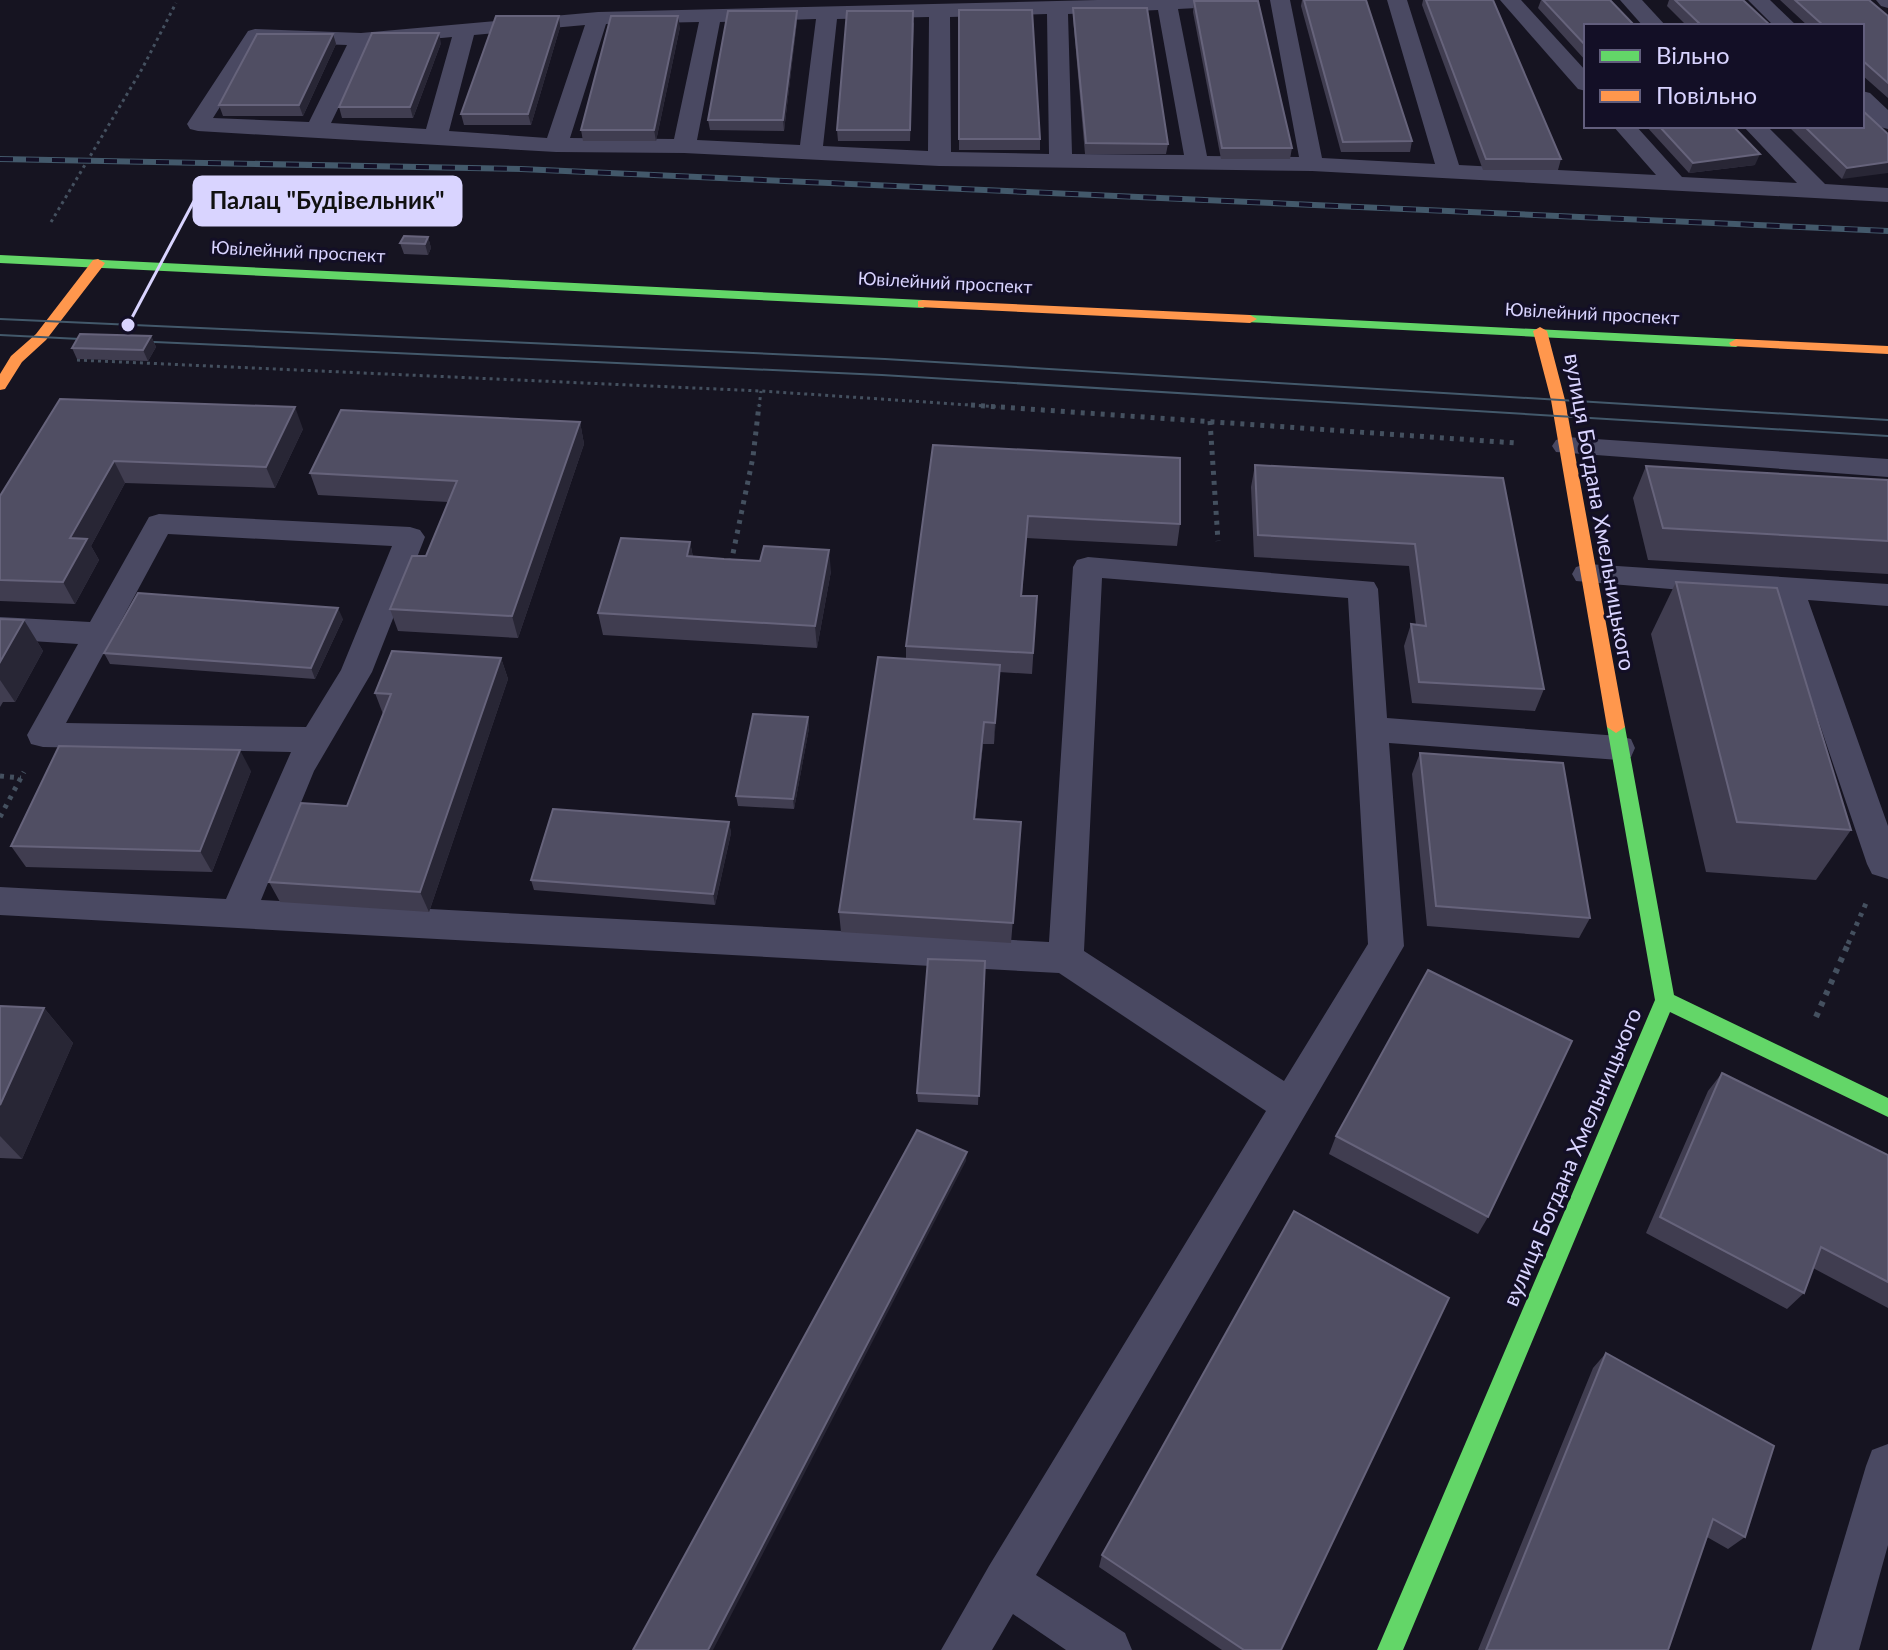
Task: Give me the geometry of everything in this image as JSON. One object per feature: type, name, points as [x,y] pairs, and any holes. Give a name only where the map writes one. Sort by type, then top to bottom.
[{"type":"main road","name":"Ювілейний проспект","points":[[0,259],[1888,350]]},
{"type":"main road","points":[[0,386],[16,359],[41,337],[98,263]]},
{"type":"main road","name":"вулиця Богдана Хмельницького","points":[[1390,1650],[1665,1000],[1566,446],[1540,331]]},
{"type":"main road","points":[[1665,1000],[1888,1108]]},
{"type":"lane","points":[[1235,0],[1057,8],[598,18],[361,39],[255,35],[198,124],[556,145],[684,146],[939,159],[1312,164],[1888,195]]},
{"type":"lane","points":[[1280,0],[1312,164]]},
{"type":"lane","points":[[1397,0],[1450,173]]},
{"type":"lane","points":[[1510,0],[1584,82]]},
{"type":"lane","points":[[1630,0],[1653,24]]},
{"type":"lane","points":[[1758,0],[1784,24]]},
{"type":"lane","points":[[1167,4],[1197,162]]},
{"type":"lane","points":[[1057,8],[1061,161]]},
{"type":"lane","points":[[939,159],[940,9]]},
{"type":"lane","points":[[811,151],[828,11]]},
{"type":"lane","points":[[684,146],[711,16]]},
{"type":"lane","points":[[556,145],[598,18]]},
{"type":"lane","points":[[436,136],[465,28]]},
{"type":"lane","points":[[317,129],[361,39]]},
{"type":"lane","points":[[1864,100],[1888,122]]},
{"type":"lane","points":[[1626,128],[1676,184]]},
{"type":"lane","points":[[1756,128],[1817,190]]},
{"type":"lane","points":[[1566,446],[1888,468]]},
{"type":"lane","points":[[238,913],[298,769],[318,740],[356,672],[410,537],[159,524],[43,735],[318,740]]},
{"type":"lane","points":[[965,1650],[1386,946],[1363,589],[1088,567],[1066,958]]},
{"type":"lane","points":[[1587,574],[1888,595]]},
{"type":"lane","points":[[1789,589],[1886,865]]},
{"type":"lane","points":[[0,628],[99,634]]},
{"type":"lane","points":[[1372,729],[1619,748]]},
{"type":"lane","points":[[0,901],[1066,958],[1290,1106]]},
{"type":"lane","points":[[1835,1650],[1888,1466]]},
{"type":"lane","points":[[1005,1582],[1108,1650]]},
{"type":"path","points":[[27,260],[105,134],[176,3]]},
{"type":"path","points":[[16,359],[189,363],[761,391],[1566,446]]},
{"type":"path","points":[[731,565],[753,457],[761,391]]},
{"type":"path","points":[[1210,421],[1221,578]]},
{"type":"path","points":[[0,817],[43,735]]},
{"type":"path","points":[[0,776],[21,778]]},
{"type":"path","points":[[1796,1063],[1886,865]]},
{"type":"building","points":[[1304,0],[1366,0],[1412,141],[1343,142]]},
{"type":"building","points":[[1426,0],[1493,0],[1561,159],[1486,159]]},
{"type":"building","points":[[1543,0],[1610,0],[1633,24],[1584,24],[1584,44]]},
{"type":"building","points":[[1675,0],[1743,0],[1769,24],[1700,24]]},
{"type":"building","points":[[1795,0],[1869,0],[1888,16],[1888,83],[1864,62],[1864,24],[1822,24]]},
{"type":"building","points":[[1194,1],[1258,1],[1292,148],[1222,148]]},
{"type":"building","points":[[1073,8],[1147,8],[1168,144],[1086,143]]},
{"type":"building","points":[[959,10],[1032,10],[1040,139],[959,139]]},
{"type":"building","points":[[728,11],[797,11],[783,120],[708,120]]},
{"type":"building","points":[[847,11],[913,11],[910,130],[837,130]]},
{"type":"building","points":[[496,16],[559,16],[528,114],[461,114]]},
{"type":"building","points":[[611,16],[678,16],[654,130],[581,130]]},
{"type":"building","points":[[372,33],[439,33],[410,107],[339,107]]},
{"type":"building","points":[[257,34],[333,34],[299,105],[219,105]]},
{"type":"building","points":[[1864,112],[1888,134],[1888,162],[1847,168],[1806,128],[1864,128]]},
{"type":"building","points":[[1661,128],[1735,128],[1760,154],[1693,163]]},
{"type":"building","points":[[404,236],[428,237],[425,244],[400,243]]},
{"type":"building","points":[[80,334],[151,336],[143,350],[72,348]]},
{"type":"building","points":[[60,399],[295,407],[266,467],[114,461],[70,538],[87,539],[63,582],[0,580],[0,496]]},
{"type":"building","points":[[341,410],[580,422],[512,616],[390,609],[412,556],[426,556],[457,481],[310,473]]},
{"type":"building","points":[[933,445],[1180,458],[1180,524],[1028,516],[1021,596],[1037,596],[1033,653],[906,646]]},
{"type":"building","points":[[1255,465],[1503,478],[1544,689],[1419,682],[1411,624],[1426,626],[1415,544],[1258,535]]},
{"type":"building","points":[[1646,466],[1888,480],[1888,541],[1663,528]]},
{"type":"building","points":[[621,538],[690,542],[687,556],[724,559],[760,561],[764,546],[829,550],[815,626],[598,613]]},
{"type":"building","points":[[1676,582],[1777,588],[1851,830],[1737,822]]},
{"type":"building","points":[[138,593],[338,608],[311,668],[104,653]]},
{"type":"building","points":[[0,619],[24,620],[0,662]]},
{"type":"building","points":[[392,651],[501,658],[420,892],[269,882],[301,803],[347,806],[391,694],[375,693]]},
{"type":"building","points":[[878,657],[1000,665],[995,723],[984,722],[974,819],[1021,822],[1013,923],[839,912]]},
{"type":"building","points":[[753,714],[808,717],[793,799],[736,796]]},
{"type":"building","points":[[59,746],[240,750],[200,851],[11,846]]},
{"type":"building","points":[[1420,753],[1563,763],[1590,918],[1436,906]]},
{"type":"building","points":[[553,809],[729,822],[713,894],[531,880]]},
{"type":"building","points":[[928,959],[985,961],[979,1096],[917,1093]]},
{"type":"building","points":[[1428,970],[1572,1041],[1488,1217],[1336,1136]]},
{"type":"building","points":[[0,1006],[44,1008],[0,1105]]},
{"type":"building","points":[[1722,1073],[1888,1155],[1888,1282],[1821,1247],[1804,1293],[1660,1217]]},
{"type":"building","points":[[917,1130],[967,1152],[708,1650],[633,1650]]},
{"type":"building","points":[[1294,1211],[1449,1298],[1281,1650],[1244,1650],[1102,1555]]},
{"type":"building","points":[[1606,1353],[1774,1446],[1745,1537],[1713,1519],[1668,1650],[1486,1650]]},
{"type":"tram line","points":[[0,319],[885,359],[1888,420]]},
{"type":"tram line","points":[[0,335],[100,340]]},
{"type":"tram line","points":[[132,341],[882,375],[1888,436]]},
{"type":"railway","points":[[0,159],[521,169],[1888,231]]},
{"type":"traffic: fast","points":[[0,259],[923,304]]},
{"type":"traffic: fast","points":[[1250,319],[1736,343]]},
{"type":"traffic: fast","points":[[1390,1650],[1665,1000],[1616,727]]},
{"type":"traffic: fast","points":[[1665,1000],[1888,1108]]},
{"type":"traffic: slow","points":[[0,386],[16,359],[41,337],[98,263]]},
{"type":"traffic: slow","points":[[923,304],[1250,319]]},
{"type":"traffic: slow","points":[[1540,331],[1558,400],[1616,727]]},
{"type":"traffic: slow","points":[[1736,343],[1888,350]]},
{"type":"place","name":"Палац \"Будівельник\"","points":[[128,325]]}]
